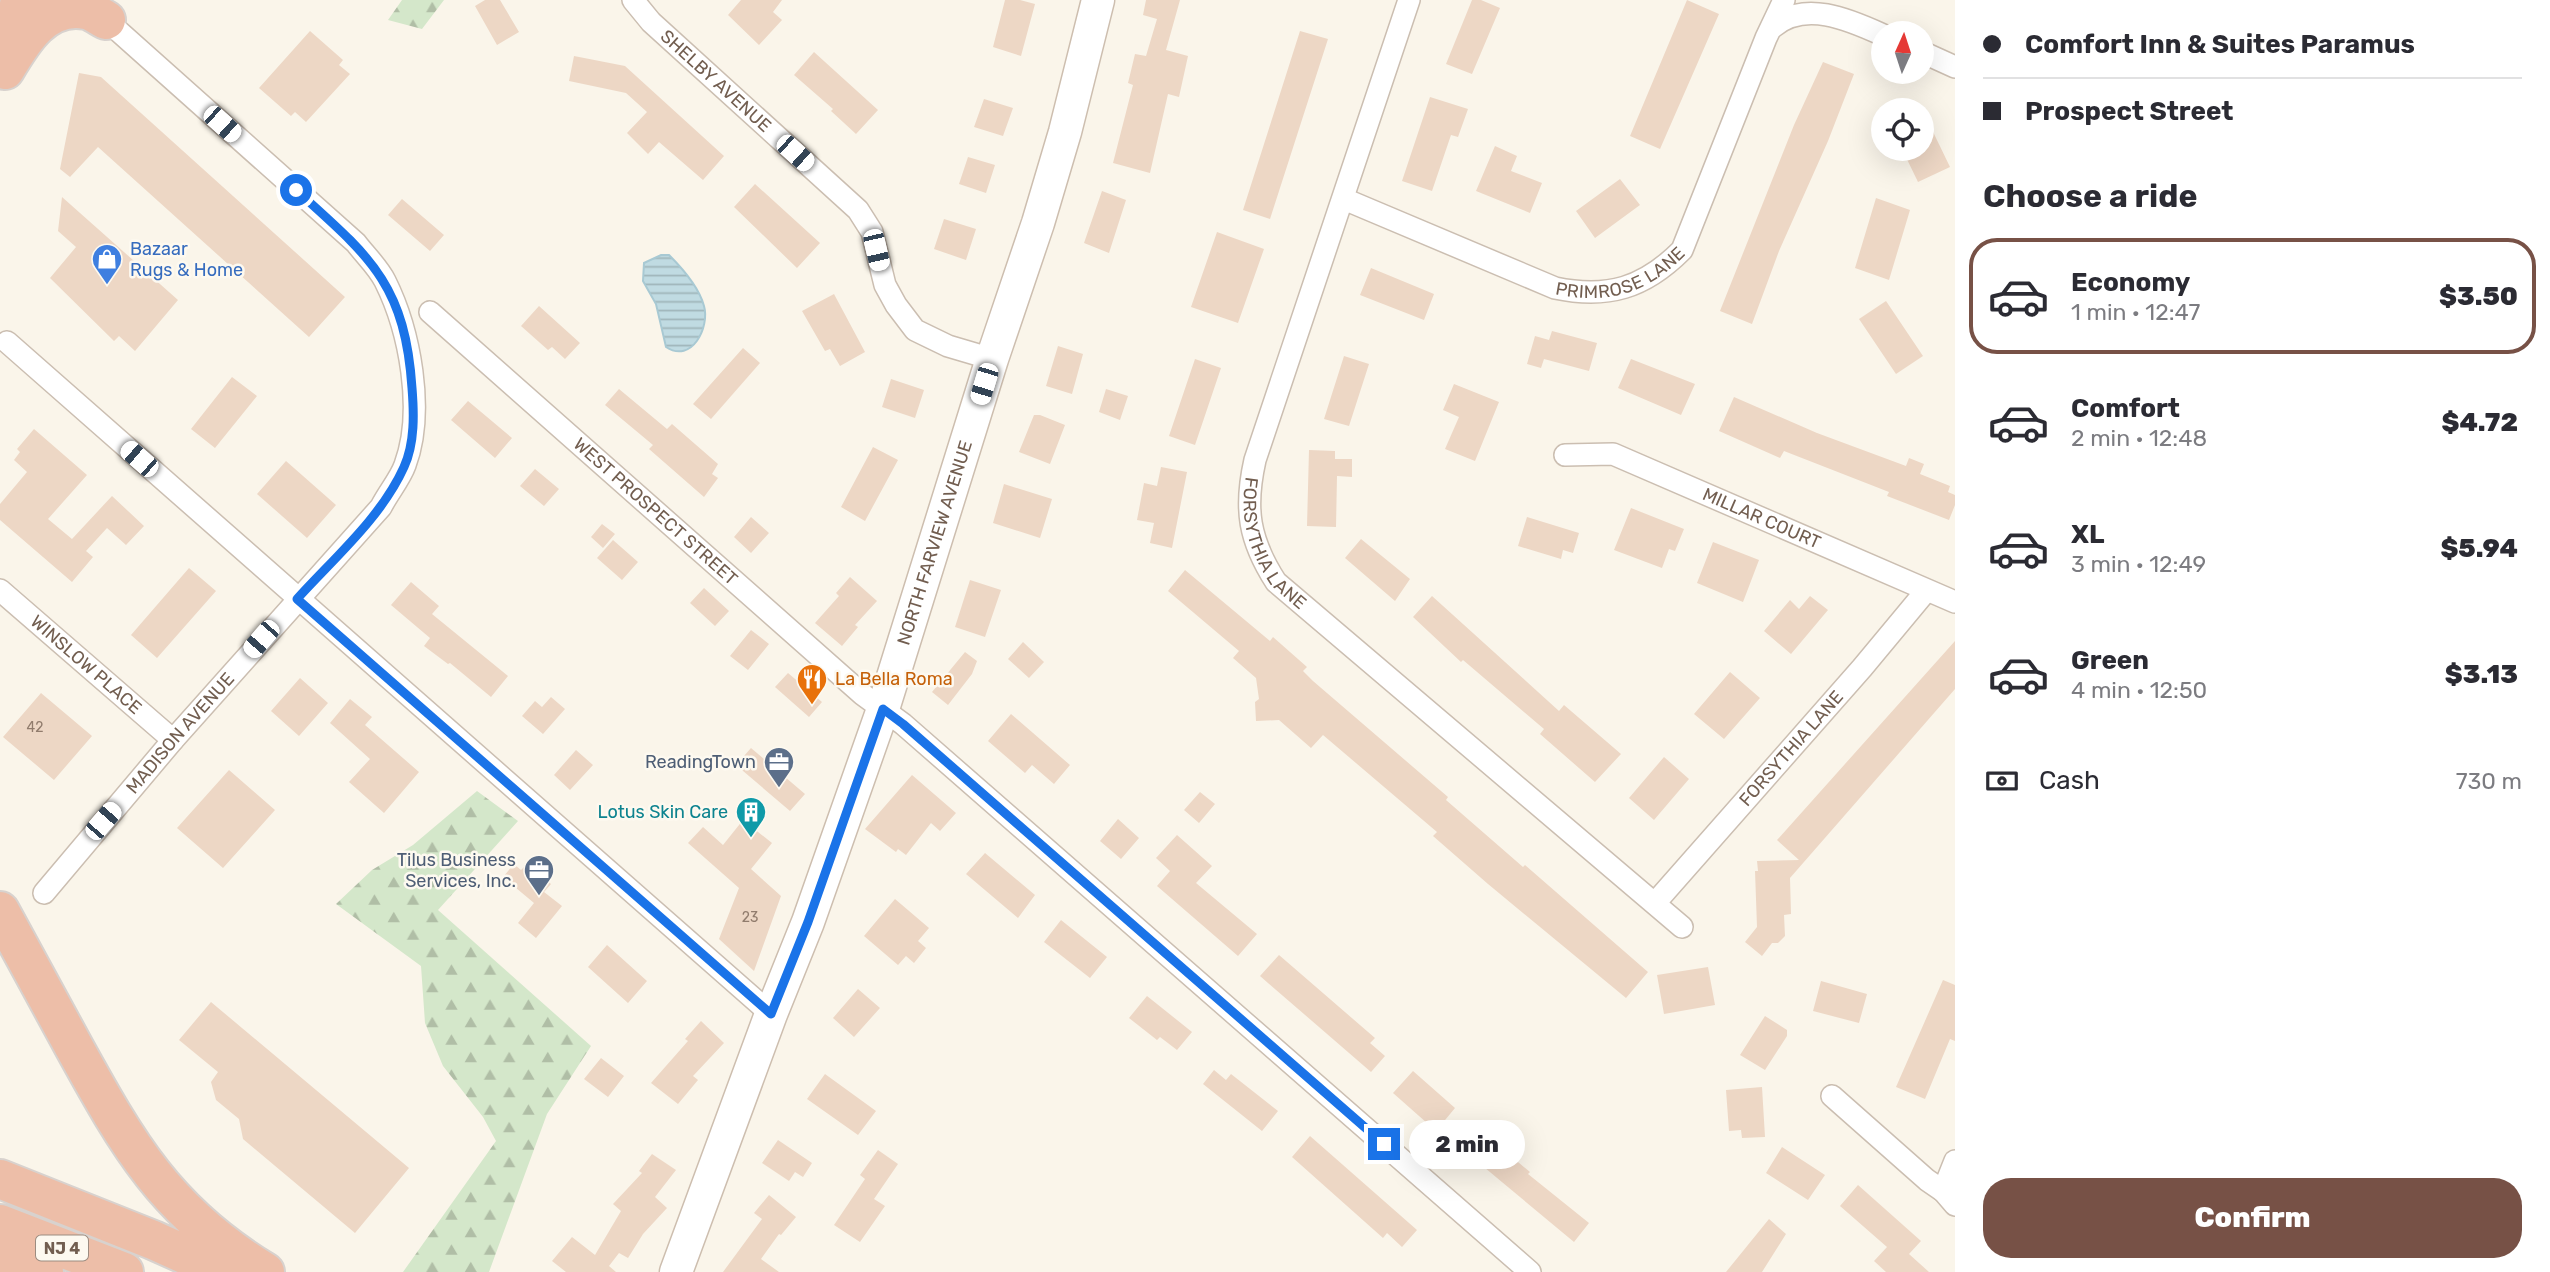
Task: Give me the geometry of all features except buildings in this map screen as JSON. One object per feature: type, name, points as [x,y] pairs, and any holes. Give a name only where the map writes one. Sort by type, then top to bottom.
[{"type":"highway","points":[[3,82],[20,0]]},
{"type":"highway","points":[[3,82],[24,37],[42,21],[63,11],[96,10]]},
{"type":"highway","points":[[0,911],[104,1104],[144,1165],[211,1235],[233,1253],[265,1272]]},
{"type":"highway","points":[[0,1179],[153,1240],[224,1272]]},
{"type":"highway","name":"NJ 4","points":[[0,1224],[124,1272]]},
{"type":"highway","name":"NJ 4","points":[[0,1255],[44,1272]]},
{"type":"street","name":"SHELBY AVENUE","points":[[633,0],[660,30],[858,210],[872,232],[885,285],[915,330],[948,346],[992,359]]},
{"type":"street","name":"NORTH FARVIEW AVENUE","points":[[676,1272],[771,1014],[808,922],[883,709],[1057,158],[1098,0]]},
{"type":"street","name":"FORSYTHIA LANE","points":[[1409,0],[1255,460],[1249,485],[1248,508],[1252,535],[1262,561],[1276,582],[1682,928]]},
{"type":"street","name":"PRIMROSE LANE","points":[[1344,199],[1555,288],[1578,293],[1601,293],[1625,288],[1646,279],[1665,267],[1682,250],[1769,31],[1784,0]]},
{"type":"street","points":[[1769,31],[1780,19],[1794,11],[1809,8],[1833,13],[1871,30]]},
{"type":"street","name":"MADISON AVENUE","points":[[44,893],[173,740],[381,507],[405,465],[414,418],[411,369],[402,319],[384,278],[356,243],[96,10]]},
{"type":"street","points":[[1934,57],[1955,67]]},
{"type":"street","name":"WEST PROSPECT STREET","points":[[430,312],[862,694],[903,724],[1530,1272]]},
{"type":"street","points":[[7,342],[771,1014]]},
{"type":"street","name":"MILLAR COURT","points":[[1565,455],[1614,454],[1926,592],[1955,602]]},
{"type":"street","name":"WINSLOW PLACE","points":[[0,590],[173,740]]},
{"type":"street","name":"FORSYTHIA LANE","points":[[1654,903],[1926,592]]},
{"type":"street","points":[[1832,1096],[1949,1198]]},
{"type":"street","points":[[1949,1198],[1955,1161]]},
{"type":"green space","points":[[402,0],[444,0],[422,29],[388,20]]},
{"type":"green space","points":[[477,791],[518,821],[438,910],[591,1046],[547,1114],[489,1272],[403,1272],[496,1141],[483,1117],[443,1066],[425,1023],[421,966],[336,904],[372,870],[413,845]]},
{"type":"water","points":[[661,255],[669,255],[684,272],[704,306],[701,333],[697,341],[684,351],[666,347],[656,304],[643,281],[644,263]]},
{"type":"place","name":"Bazaar Rugs & Home","points":[[107,286]]},
{"type":"place","name":"La Bella Roma","points":[[812,706]]},
{"type":"place","name":"ReadingTown","points":[[779,789]]},
{"type":"place","name":"Lotus Skin Care","points":[[751,839]]},
{"type":"place","name":"Tilus Business Services, Inc.","points":[[539,897]]},
{"type":"route","points":[[296,190],[356,243],[384,278],[402,319],[411,369],[414,418],[405,465],[381,507],[297,599],[615,878],[771,1014],[808,922],[883,709],[1384,1144]]}]
